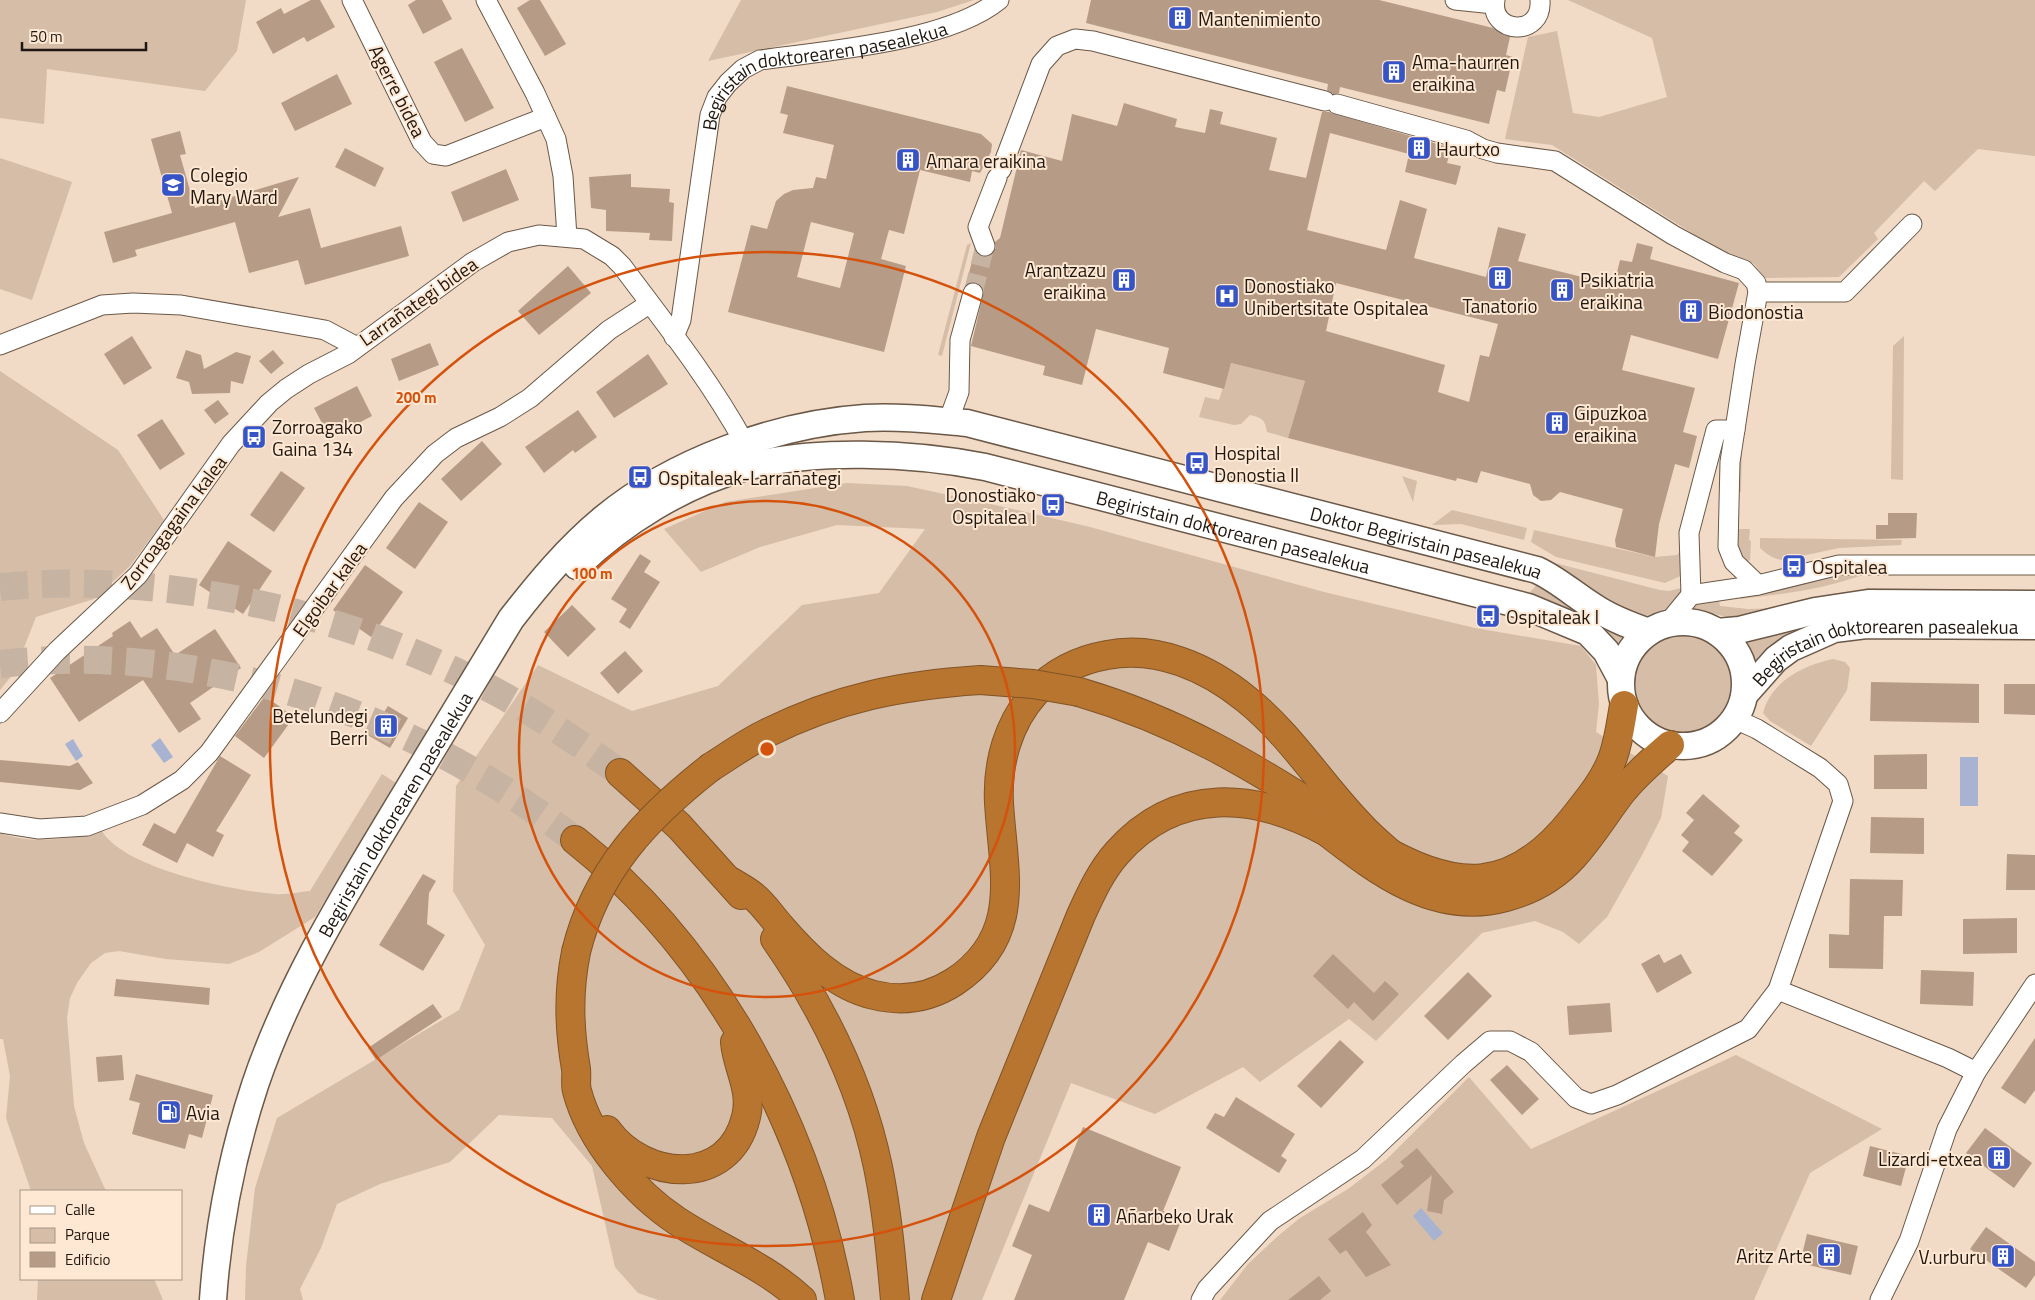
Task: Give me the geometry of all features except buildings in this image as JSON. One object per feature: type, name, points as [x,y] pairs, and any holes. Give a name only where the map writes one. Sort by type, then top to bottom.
[{"type":"highway","points":[[730,881],[754,896],[793,941],[821,968],[861,991],[888,998],[906,999],[924,996],[951,984],[974,966],[988,947],[1003,910],[1006,866],[999,802],[1000,780],[1004,749],[1013,724],[1025,704],[1052,678],[1070,667],[1092,658],[1116,653],[1140,653],[1167,657],[1185,663],[1221,681],[1246,699],[1287,738],[1360,825],[1391,854]]},
{"type":"highway","points":[[802,1300],[772,1276],[677,1221],[635,1187],[612,1159],[585,1112],[576,1090],[576,1071],[570,1040],[570,989],[582,928],[593,900],[611,868],[628,845],[679,792],[711,767],[765,734],[804,716],[894,688],[980,680],[1033,684],[1079,692],[1128,707],[1180,729],[1224,750],[1268,776],[1391,854],[1430,872],[1462,879],[1496,876],[1529,863],[1556,840],[1602,778],[1613,757],[1622,692]]},
{"type":"highway","points":[[1180,729],[1222,754],[1373,866],[1412,889],[1445,900],[1480,902],[1497,900],[1531,888],[1561,869],[1579,850],[1622,792],[1643,769],[1670,745]]},
{"type":"highway","points":[[620,773],[678,826],[730,881],[784,953],[821,1012],[843,1060],[863,1113],[878,1167],[889,1229],[895,1300]]},
{"type":"highway","points":[[936,1300],[990,1137],[1081,915],[1097,880],[1117,853],[1141,830],[1166,815],[1195,806],[1225,801],[1252,803],[1286,813],[1328,833]]},
{"type":"highway","points":[[575,840],[634,894],[687,955],[734,1020],[765,1074],[812,1188],[828,1244],[840,1300]]},
{"type":"highway","points":[[576,1071],[608,1132],[628,1152],[658,1168],[672,1170],[702,1166],[714,1160],[730,1147],[741,1130],[746,1117],[747,1088],[735,1046],[734,1020]]},
{"type":"main road","name":"Begiristain doktorearen pasealekua","points":[[213,1300],[226,1194],[240,1136],[255,1085],[278,1024],[308,960],[511,619],[542,579],[603,519],[631,498],[666,478],[744,442],[835,422],[865,418],[900,418],[975,425],[1192,481]]},
{"type":"main road","name":"Begiristain doktorearen pasealekua","points":[[815,458],[799,452],[794,446],[796,439],[801,435],[823,430],[835,422]]},
{"type":"main road","points":[[917,458],[929,450],[948,422]]},
{"type":"main road","name":"Begiristain doktorearen pasealekua","points":[[744,442],[771,456],[786,460]]},
{"type":"main road","name":"Begiristain doktorearen pasealekua","points":[[229,1300],[230,1277],[242,1193],[252,1141],[269,1088],[292,1027],[321,966],[523,628],[553,589],[597,548],[641,515],[736,457],[744,442]]},
{"type":"main road","name":"Begiristain doktorearen pasealekua","points":[[668,499],[743,468],[786,460],[857,456],[917,458],[985,467],[1528,608],[1588,632],[1606,651],[1622,692]]},
{"type":"main road","name":"Doktor Begiristain pasealekua","points":[[1192,481],[1536,570],[1546,574],[1598,610],[1615,619],[1659,628]]},
{"type":"main road","points":[[1717,632],[1739,630],[1846,605],[1868,603],[2035,604]]},
{"type":"main road","points":[[1694,623],[1717,632],[1730,644],[1740,658],[1745,676],[1745,694],[1735,719],[1723,733],[1707,742],[1688,746],[1670,745],[1655,740],[1642,732],[1632,720],[1622,692],[1625,661],[1635,644],[1659,628],[1694,623]]},
{"type":"main road","name":"Begiristain doktorearen pasealekua","points":[[1745,694],[1776,659],[1791,648],[1834,629],[1866,626],[2035,626]]},
{"type":"street","name":"Agerre bidea","points":[[352,0],[422,142],[433,154],[446,156],[546,117]]},
{"type":"street","points":[[486,0],[556,139],[563,176],[567,236]]},
{"type":"street","name":"Begiristain doktorearen pasealekua","points":[[674,337],[681,320],[707,130],[717,97],[728,83],[743,69],[760,60],[916,36],[962,21],[992,6],[999,0]]},
{"type":"street","points":[[1454,0],[1495,2],[1495,11],[1504,24],[1519,28],[1533,22],[1538,16],[1540,0]]},
{"type":"street","points":[[985,246],[978,227],[1041,64],[1056,46],[1075,39],[1093,41],[1331,102],[1466,140],[1483,149],[1497,153],[1555,161],[1673,234],[1725,263],[1744,270],[1756,283],[1758,292],[1730,462],[1728,547],[1734,562],[1758,585]]},
{"type":"street","points":[[1758,292],[1845,292],[1912,224]]},
{"type":"street","name":"Larrañategi bidea","points":[[0,345],[102,306],[134,303],[181,305],[325,330],[357,347],[492,249],[523,237],[567,236],[584,239],[612,256],[622,266],[731,418],[744,442]]},
{"type":"street","points":[[948,422],[959,392],[960,340],[973,293]]},
{"type":"street","name":"Elgoibar kalea","points":[[0,823],[39,829],[87,826],[142,805],[182,780],[209,753],[394,498],[413,475],[456,438],[500,417],[530,398],[609,330],[649,304]]},
{"type":"street","name":"Zorroagagaina kalea","points":[[0,713],[57,652],[138,575],[231,444],[249,423],[286,389],[357,347]]},
{"type":"street","points":[[1692,595],[1689,533],[1713,440],[1716,430],[1735,430]]},
{"type":"street","points":[[1659,628],[1692,595],[1758,585],[1839,565],[2035,565]]},
{"type":"street","points":[[1201,1300],[1207,1289],[1270,1221],[1363,1159],[1463,1064],[1490,1042],[1510,1041],[1532,1052],[1576,1098],[1591,1104],[1617,1095],[1748,1029],[1778,990],[1843,801],[1838,784],[1820,768],[1757,729],[1735,719]]},
{"type":"street","points":[[1880,1300],[1909,1241],[1947,1129],[1976,1072],[2035,984]]},
{"type":"street","points":[[1778,990],[1948,1058],[1976,1072]]},
{"type":"green space","points":[[0,0],[246,0],[237,51],[205,91],[47,69],[44,124],[0,118]]},
{"type":"green space","points":[[741,0],[974,0],[937,12],[708,61]]},
{"type":"green space","points":[[1568,0],[2035,0],[2035,156],[1978,149],[1935,191],[1924,181],[1874,233],[1878,239],[1839,277],[1765,278],[1754,264],[1728,256],[1552,145],[1505,139],[1528,37],[1557,31],[1573,113],[1599,117],[1667,97],[1652,38]]},
{"type":"green space","points":[[0,158],[72,182],[32,300],[0,289]]},
{"type":"green space","points":[[971,243],[942,356],[938,355],[967,245]]},
{"type":"green space","points":[[1904,336],[1903,480],[1891,479],[1893,346]]},
{"type":"green space","points":[[1231,363],[1305,381],[1288,438],[1267,432],[1262,420],[1250,415],[1241,424],[1234,425],[1199,417],[1205,397],[1219,400]]},
{"type":"green space","points":[[0,371],[118,450],[164,520],[130,566],[94,599],[36,617],[14,673],[0,690]]},
{"type":"green space","points":[[1742,442],[1741,492],[1738,492],[1739,461]]},
{"type":"green space","points":[[1402,476],[1417,481],[1413,502]]},
{"type":"green space","points":[[847,483],[907,486],[995,505],[1090,527],[1324,592],[1475,628],[1581,646],[1596,665],[1599,704],[1596,732],[1668,776],[1661,818],[1607,917],[1579,944],[1563,932],[1535,921],[1482,933],[1376,1041],[1349,1019],[1260,1082],[1243,1067],[1155,1114],[1071,1083],[982,1300],[658,1300],[638,1293],[615,1267],[592,1166],[552,1118],[499,1115],[450,1162],[380,1184],[337,1204],[321,1248],[300,1289],[303,1300],[245,1300],[246,1266],[255,1188],[277,1118],[459,1010],[485,945],[453,891],[456,786],[538,665],[632,711],[718,686],[802,605],[879,593],[925,529],[837,525],[760,547],[701,572],[664,529],[725,502]]},
{"type":"green space","points":[[1738,500],[1738,529],[1750,529],[1750,560],[1745,563],[1738,551],[1737,539]]},
{"type":"green space","points":[[1452,510],[1527,528],[1524,540],[1461,524],[1432,525]]},
{"type":"green space","points":[[1534,530],[1655,557],[1677,555],[1684,546],[1687,573],[1665,583],[1556,557],[1531,542]]},
{"type":"green space","points":[[1760,538],[1902,540],[1901,545],[1839,548],[1783,560],[1776,559],[1760,548]]},
{"type":"green space","points":[[1547,561],[1660,590],[1669,591],[1685,587],[1670,607],[1646,616],[1614,605]]},
{"type":"green space","points":[[1864,573],[2035,575],[1865,574],[1820,587],[1773,595],[1741,599],[1735,592],[1768,590]]},
{"type":"green space","points":[[1543,578],[1624,634],[1615,647],[1522,601]]},
{"type":"green space","points":[[1865,588],[2035,590],[2035,595],[1866,593]]},
{"type":"green space","points":[[1718,595],[1720,606],[1748,609],[1782,608],[1735,619],[1691,608],[1700,599]]},
{"type":"green space","points":[[1841,615],[1756,667],[1751,652],[1741,638]]},
{"type":"green space","points":[[1683,635],[1702,639],[1718,650],[1729,666],[1733,685],[1729,704],[1718,720],[1702,731],[1683,735],[1664,731],[1648,720],[1637,704],[1633,685],[1637,666],[1648,650],[1664,639]]},
{"type":"green space","points":[[1833,659],[1845,662],[1850,668],[1847,690],[1811,746],[1770,721],[1763,713],[1773,692],[1790,676],[1811,665]]},
{"type":"green space","points":[[382,774],[396,783],[315,917],[259,952],[229,964],[166,959],[119,951],[105,953],[91,963],[77,983],[70,998],[67,1018],[74,1106],[84,1143],[106,1190],[31,1190],[6,1118],[10,1076],[3,1039],[0,1039],[0,833],[26,839],[51,840],[102,831],[114,844],[132,856],[155,866],[207,883],[279,894],[310,891]]},
{"type":"green space","points":[[1736,1055],[1882,1129],[1810,1173],[1754,1300],[1220,1300],[1248,1264],[1278,1236],[1300,1218],[1348,1189],[1387,1159],[1469,1077],[1531,1149]]},
{"type":"green space","points":[[38,1280],[154,1280],[163,1300],[37,1300]]},
{"type":"water","points":[[160,738],[173,757],[164,763],[151,745]]},
{"type":"water","points":[[73,739],[83,756],[76,761],[65,744]]},
{"type":"water","points":[[1960,757],[1978,757],[1978,806],[1960,806]]},
{"type":"water","points":[[1421,1208],[1443,1233],[1434,1241],[1413,1216]]},
{"type":"tunnel","points":[[973,293],[985,246]]},
{"type":"tunnel","points":[[0,587],[64,584],[129,585],[194,592],[258,604],[321,620],[382,640],[442,665],[500,694],[546,722],[620,773]]},
{"type":"tunnel","points":[[0,664],[77,660],[154,664],[230,676],[304,696],[376,723],[446,756],[512,795],[575,840]]},
{"type":"place","name":"Mantenimiento","points":[[1180,18]]},
{"type":"place","name":"Ama-haurren eraikina","points":[[1394,72]]},
{"type":"place","name":"Haurtxo","points":[[1419,148]]},
{"type":"place","name":"Amara eraikina","points":[[908,160]]},
{"type":"place","name":"Colegio Mary Ward","points":[[173,185]]},
{"type":"place","name":"Tanatorio","points":[[1500,278]]},
{"type":"place","name":"Arantzazu eraikina","points":[[1124,280]]},
{"type":"place","name":"Psikiatria eraikina","points":[[1562,290]]},
{"type":"place","name":"Donostiako Unibertsitate Ospitalea","points":[[1227,296]]},
{"type":"place","name":"Biodonostia","points":[[1691,311]]},
{"type":"place","name":"Gipuzkoa eraikina","points":[[1557,423]]},
{"type":"place","name":"Zorroagako Gaina 134","points":[[254,437]]},
{"type":"place","name":"Hospital Donostia II","points":[[1197,463]]},
{"type":"place","name":"Ospitaleak-Larrañategi","points":[[640,477]]},
{"type":"place","name":"Donostiako Ospitalea I","points":[[1053,505]]},
{"type":"place","name":"Ospitalea","points":[[1794,566]]},
{"type":"place","name":"Ospitaleak I","points":[[1488,616]]},
{"type":"place","name":"Betelundegi Berri","points":[[386,726]]},
{"type":"place","name":"Avia","points":[[169,1112]]},
{"type":"place","name":"Lizardi-etxea","points":[[1999,1158]]},
{"type":"place","name":"Añarbeko Urak","points":[[1099,1215]]},
{"type":"place","name":"Aritz Arte","points":[[1829,1255]]},
{"type":"place","name":"V.urburu","points":[[2003,1256]]}]
